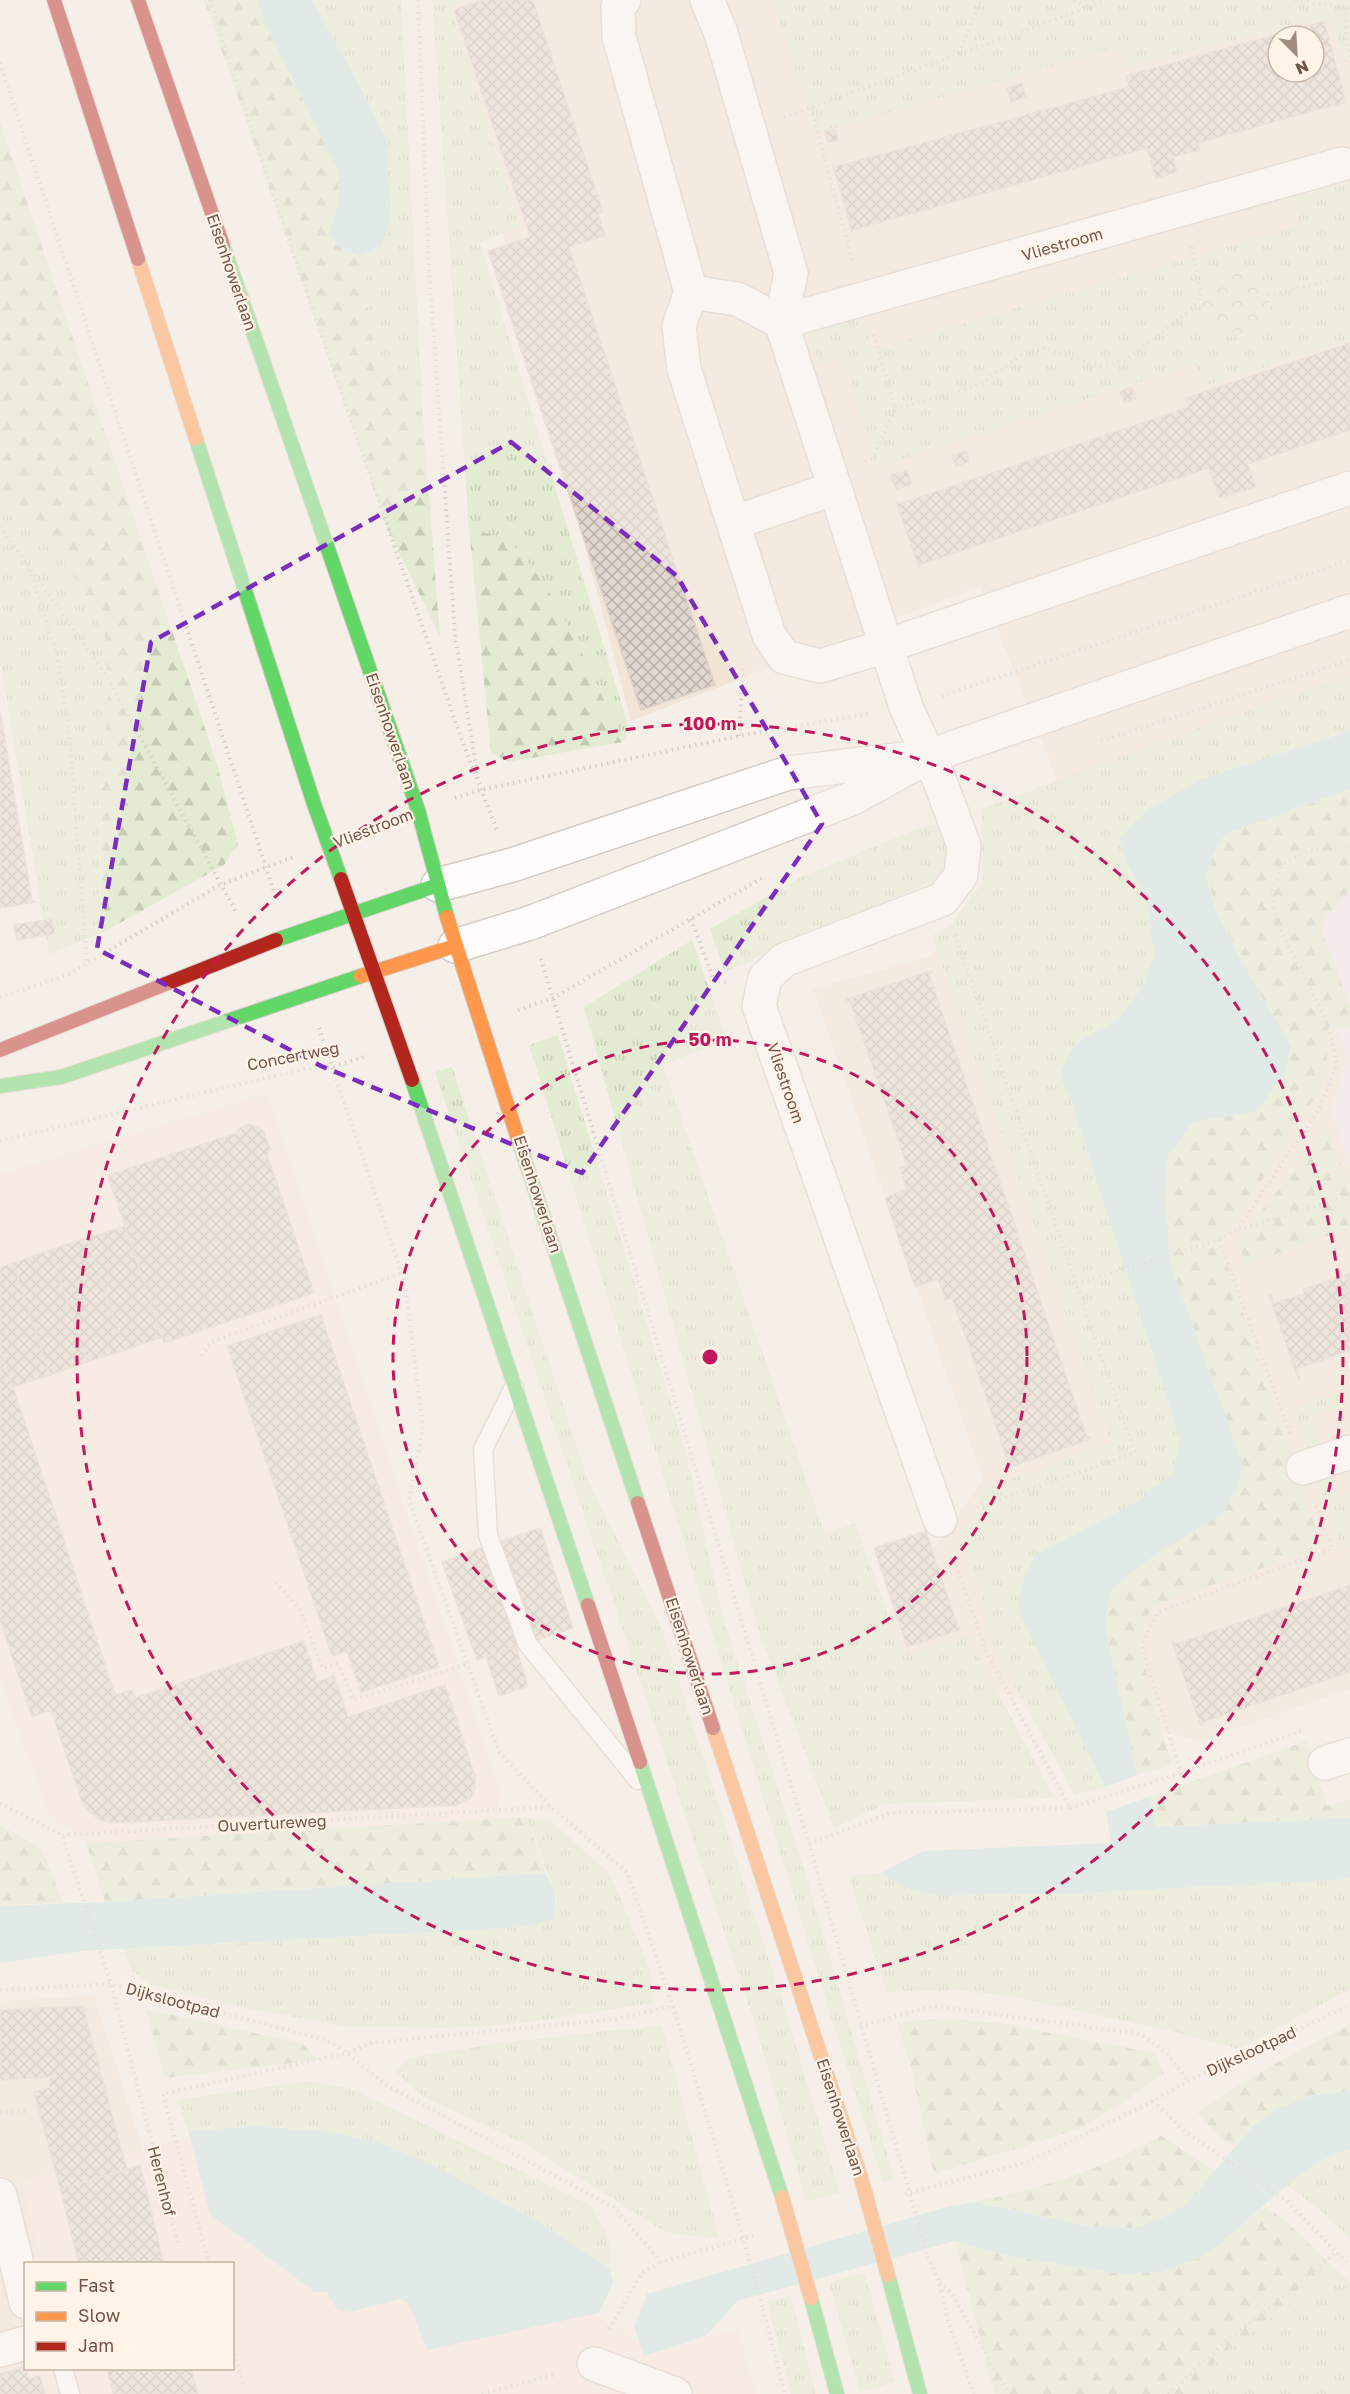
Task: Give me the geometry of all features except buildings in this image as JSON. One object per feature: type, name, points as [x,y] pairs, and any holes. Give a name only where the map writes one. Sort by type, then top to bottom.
[{"type":"main road","points":[[54,0],[314,804],[401,1046],[652,1798],[782,2198],[812,2298],[837,2394]]},
{"type":"main road","name":"Eisenhowerlaan","points":[[138,0],[418,810],[455,946],[482,1022],[861,2178],[920,2394]]},
{"type":"main road","points":[[0,1050],[288,935],[438,885]]},
{"type":"main road","points":[[0,1086],[61,1077],[455,946]]},
{"type":"street","points":[[624,0],[618,6],[619,37],[691,292],[679,326],[684,369],[769,635],[784,657],[820,666],[886,646],[1350,488]]},
{"type":"street","points":[[707,0],[721,33],[791,273],[781,322],[906,707],[929,756],[964,846],[961,875],[943,899],[784,960],[765,978]]},
{"type":"street","name":"Vliestroom","points":[[781,322],[1342,164]]},
{"type":"street","points":[[691,292],[737,300],[781,322]]},
{"type":"street","points":[[733,523],[835,488]]},
{"type":"street","points":[[455,946],[530,923],[853,798],[929,756],[1350,611]]},
{"type":"street","points":[[438,885],[512,865],[788,773],[929,756]]},
{"type":"street","name":"Vliestroom","points":[[765,978],[759,1006],[940,1520]]},
{"type":"street","points":[[1303,1468],[1350,1452]]},
{"type":"street","points":[[0,2195],[24,2294]]},
{"type":"street","points":[[0,2350],[24,2344]]},
{"type":"street","points":[[594,2364],[675,2394]]},
{"type":"lane","points":[[515,1385],[483,1449],[488,1535],[527,1643],[652,1798]]},
{"type":"lane","points":[[64,2370],[70,2394]]},
{"type":"path","points":[[210,0],[270,186],[480,790],[512,865]]},
{"type":"path","points":[[418,0],[429,269],[455,635],[480,790]]},
{"type":"path","points":[[959,53],[981,0]]},
{"type":"path","points":[[1074,0],[1088,8]]},
{"type":"path","points":[[1088,8],[1094,0]]},
{"type":"path","points":[[749,128],[1109,0]]},
{"type":"path","points":[[1295,0],[1348,8],[1346,37],[1350,61]]},
{"type":"path","points":[[0,63],[288,935]]},
{"type":"path","points":[[895,409],[982,383],[1022,355],[1046,348],[1071,358],[1102,366],[1124,361],[1190,311],[1201,294],[1182,210]]},
{"type":"path","points":[[1268,296],[1350,276]]},
{"type":"path","points":[[0,526],[108,678],[220,885],[258,947]]},
{"type":"path","points":[[27,564],[57,655],[69,730],[87,964]]},
{"type":"path","points":[[739,736],[744,665],[769,635]]},
{"type":"path","name":"Vliestroom","points":[[266,867],[330,845],[418,810],[480,790]]},
{"type":"path","points":[[1238,1230],[1319,1109],[1337,1064],[1329,1026],[1276,921],[1272,891],[1283,864],[1308,851],[1350,847]]},
{"type":"path","points":[[0,998],[67,975],[220,885],[266,867]]},
{"type":"path","points":[[943,899],[1135,1453],[940,1520],[986,1652],[1070,1808]]},
{"type":"path","points":[[691,919],[715,983],[765,978]]},
{"type":"path","points":[[308,993],[405,1283],[423,1429],[409,1500],[500,1752],[551,1807],[627,1872],[673,2006],[736,2212],[785,2394]]},
{"type":"path","points":[[482,1022],[553,998],[809,1844],[928,2257],[939,2281],[949,2325],[974,2394]]},
{"type":"path","name":"Concertweg","points":[[0,1141],[304,1069],[332,1067],[401,1046]]},
{"type":"path","points":[[1076,1284],[1219,1240],[1238,1230],[1350,1195]]},
{"type":"path","points":[[1181,1773],[1141,1645],[1158,1612],[1332,1549],[1219,1240]]},
{"type":"path","points":[[202,1356],[211,1342],[402,1274]]},
{"type":"path","points":[[276,1582],[302,1611],[322,1668],[338,1664],[354,1700],[468,1664]]},
{"type":"path","points":[[809,1844],[890,1813],[1070,1808],[1290,1735]]},
{"type":"path","points":[[0,1803],[62,1835]]},
{"type":"path","name":"Ouvertureweg","points":[[62,1835],[551,1807]]},
{"type":"path","name":"Dijkslootpad","points":[[62,1835],[111,1984],[326,2040],[347,2053]]},
{"type":"path","points":[[0,1990],[111,1984]]},
{"type":"path","name":"Herenhof","points":[[111,1984],[178,2244]]},
{"type":"path","name":"Dijkslootpad","points":[[1336,2252],[1288,2202],[1187,2133],[1153,2101],[1188,2080],[1350,2005]]},
{"type":"path","points":[[208,2262],[163,2094],[347,2053],[371,2043],[617,2019],[673,2006]]},
{"type":"path","points":[[860,2026],[934,2006],[1140,2034],[1167,2053],[1188,2080]]},
{"type":"path","points":[[0,2113],[28,2111]]},
{"type":"path","points":[[1168,2394],[1229,2339],[1289,2293],[1336,2252],[1350,2264]]},
{"type":"path","points":[[610,2326],[642,2273],[661,2262]]},
{"type":"path","points":[[939,2281],[952,2294],[1003,2384],[1011,2394]]},
{"type":"path","points":[[234,2355],[243,2384]]},
{"type":"path","points":[[482,2394],[594,2364]]},
{"type":"highlighted area","points":[[511,442],[677,576],[822,824],[582,1173],[321,1066],[97,949],[151,642]]},
{"type":"shaded area","points":[[440,0],[1350,0],[1350,1689],[1200,1741],[856,1659],[983,1479],[813,989],[929,957],[1071,814],[980,586],[631,721]]},
{"type":"shaded area","points":[[1350,853],[1350,1164],[1330,1110],[1347,1061],[1335,1013],[1281,880]]},
{"type":"shaded area","points":[[267,1094],[499,1790],[497,1818],[86,1843],[48,1812],[0,1677],[0,1175]]},
{"type":"shaded area","points":[[94,1996],[179,2262],[24,2262],[24,2370],[0,2394],[0,2001]]},
{"type":"shaded area","points":[[198,2135],[414,2286],[579,2306],[649,2348],[738,2330],[756,2394],[0,2394],[0,2343],[24,2336],[24,2370],[234,2370],[234,2262],[43,2262],[21,2182]]},
{"type":"green space","points":[[204,0],[256,0],[265,24],[338,170],[338,205],[329,232],[360,256],[364,254],[370,333],[386,369],[423,416],[440,637],[385,523]]},
{"type":"green space","points":[[312,0],[401,0],[423,416],[386,369],[370,333],[364,254],[381,246],[387,141],[360,86]]},
{"type":"green space","points":[[432,0],[468,0],[450,7],[520,226],[480,243],[629,728],[623,742],[586,662],[510,543],[469,528]]},
{"type":"green space","points":[[773,0],[1350,0],[1350,62],[1326,18],[1301,24],[1266,24],[1266,33],[1125,67],[1119,47],[816,133]]},
{"type":"green space","points":[[0,122],[217,764],[238,844],[224,865],[100,934],[101,749],[109,716],[105,634],[75,575],[28,523],[0,484]]},
{"type":"green space","points":[[1350,183],[1350,341],[1204,386],[1195,364],[876,468],[843,358],[818,365],[806,326],[860,310],[872,350],[1300,226],[1292,198]]},
{"type":"green space","points":[[1235,269],[1248,272],[1259,279],[1266,290],[1269,303],[1266,316],[1259,327],[1248,334],[1235,337],[1222,334],[1211,327],[1204,316],[1201,303],[1204,290],[1211,279],[1222,272]]},
{"type":"green space","points":[[0,484],[28,523],[75,575],[105,634],[109,716],[101,749],[100,934],[49,954],[0,658]]},
{"type":"green space","points":[[469,528],[497,537],[512,545],[545,586],[575,638],[623,742],[509,762],[491,753]]},
{"type":"green space","points":[[1350,676],[1350,730],[1202,779],[1126,862],[1147,899],[1154,956],[1141,989],[1118,1020],[1075,1043],[1060,1074],[1070,1098],[1180,1439],[1174,1472],[1138,1501],[1071,1536],[1019,1595],[1019,1611],[1105,1787],[1075,1795],[993,1646],[986,1611],[960,1530],[985,1517],[976,1492],[1111,1442],[932,936],[948,927],[983,882],[981,809],[1262,705]]},
{"type":"green space","points":[[1350,789],[1350,891],[1328,914],[1321,928],[1350,1006],[1350,1029],[1329,1026],[1325,1082],[1220,1245],[1322,1547],[1153,1606],[1137,1639],[1172,1765],[1137,1775],[1105,1625],[1110,1592],[1155,1555],[1222,1514],[1241,1462],[1170,1263],[1166,1208],[1167,1157],[1193,1122],[1257,1111],[1242,960],[1217,910],[1207,878],[1213,854],[1225,834]]},
{"type":"green space","points":[[927,825],[939,826],[949,859],[936,880],[725,972],[710,929],[801,877]]},
{"type":"green space","points":[[692,940],[727,1040],[663,1065],[825,1534],[855,1523],[903,1656],[968,1636],[1054,1798],[885,1804],[834,1828],[759,1633],[584,1007]]},
{"type":"green space","points":[[558,1035],[685,1448],[722,1614],[807,1878],[894,2178],[883,2183],[529,1045]]},
{"type":"green space","points":[[452,1067],[588,1481],[662,1629],[783,2003],[840,2193],[806,2201],[753,2018],[435,1072]]},
{"type":"green space","points":[[1327,1129],[1350,1189],[1350,1228],[1245,1265],[1239,1239]]},
{"type":"green space","points":[[1350,1388],[1350,1403],[1311,1417],[1339,1498],[1350,1494],[1350,1546],[1342,1549],[1293,1409]]},
{"type":"green space","points":[[1306,1741],[1327,1806],[1350,1799],[1350,1818],[1154,1827],[1149,1797]]},
{"type":"green space","points":[[527,1817],[551,1821],[610,1874],[651,1972],[653,2003],[517,2024],[441,2028],[344,2026],[246,2008],[153,1985],[131,1970],[123,1949],[524,1927],[553,1919],[557,1899]]},
{"type":"green space","points":[[527,1817],[545,1873],[105,1902],[86,1843]]},
{"type":"green space","points":[[0,1825],[42,1849],[63,1902],[0,1906]]},
{"type":"green space","points":[[881,1873],[900,1886],[937,1896],[1085,1893],[1350,1879],[1350,1989],[1238,2049],[1164,2029],[1009,1996],[955,1990],[887,1992],[848,1876]]},
{"type":"green space","points":[[146,2009],[301,2043],[319,2060],[165,2078]]},
{"type":"green space","points":[[952,2019],[1005,2024],[1154,2053],[1164,2073],[1121,2104],[1079,2129],[934,2174],[910,2064],[898,2027],[905,2021]]},
{"type":"green space","points":[[1350,2024],[1350,2091],[1309,2096],[1251,2128],[1234,2146],[1220,2137],[1197,2112],[1269,2067]]},
{"type":"green space","points":[[662,2025],[719,2238],[689,2236],[664,2231],[525,2144],[424,2097],[395,2071],[410,2058],[499,2043]]},
{"type":"green space","points":[[308,2081],[350,2088],[592,2206],[610,2241],[610,2269],[539,2222],[434,2165],[376,2141],[323,2131],[254,2126],[188,2131],[176,2100]]},
{"type":"green space","points":[[1160,2135],[1216,2171],[1186,2205],[1164,2217],[1133,2228],[1093,2227],[974,2202],[1045,2185],[1095,2168]]},
{"type":"green space","points":[[1350,2150],[1350,2238],[1319,2209],[1287,2185],[1324,2159]]},
{"type":"green space","points":[[1265,2206],[1288,2223],[1336,2269],[1222,2354],[1187,2394],[994,2394],[955,2241],[1005,2255],[1121,2274],[1161,2272],[1219,2245]]},
{"type":"green space","points":[[1336,2269],[1350,2282],[1350,2394],[1187,2394],[1222,2354]]},
{"type":"green space","points":[[864,2273],[895,2382],[860,2392],[829,2282]]},
{"type":"green space","points":[[790,2295],[816,2394],[791,2394],[767,2302]]},
{"type":"water","points":[[256,0],[312,0],[360,86],[387,141],[390,221],[381,246],[360,256],[337,246],[329,232],[338,205],[338,170],[265,24]]},
{"type":"water","points":[[1350,731],[1350,789],[1225,834],[1208,870],[1209,891],[1228,935],[1291,1046],[1284,1074],[1257,1111],[1193,1122],[1167,1157],[1166,1208],[1170,1263],[1242,1462],[1239,1486],[1222,1514],[1155,1555],[1110,1592],[1105,1625],[1137,1775],[1105,1787],[1019,1611],[1019,1595],[1036,1555],[1138,1501],[1174,1472],[1180,1439],[1070,1098],[1060,1074],[1075,1043],[1118,1020],[1141,989],[1154,956],[1147,899],[1126,862],[1119,838],[1147,810],[1202,779]]},
{"type":"water","points":[[1149,1797],[1155,1827],[1350,1818],[1350,1879],[1085,1893],[937,1896],[900,1886],[881,1873],[923,1851],[1111,1843],[1106,1812]]},
{"type":"water","points":[[545,1873],[555,1895],[553,1919],[524,1927],[82,1951],[0,1963],[0,1906],[105,1902]]},
{"type":"water","points":[[1350,2091],[1350,2150],[1339,2152],[1316,2163],[1287,2185],[1219,2245],[1197,2258],[1161,2272],[1121,2274],[1005,2255],[955,2241],[737,2301],[706,2336],[644,2356],[634,2327],[647,2294],[947,2207],[974,2202],[1093,2227],[1133,2228],[1164,2217],[1186,2205],[1251,2128],[1274,2110],[1309,2096]]},
{"type":"water","points":[[254,2126],[323,2131],[376,2141],[434,2165],[539,2222],[610,2269],[613,2283],[599,2313],[427,2350],[409,2304],[400,2299],[349,2312],[338,2310],[326,2292],[315,2292],[210,2214],[188,2131]]},
{"type":"traffic: fast","points":[[223,245],[418,810],[447,917]]},
{"type":"traffic: fast","points":[[196,439],[314,804],[341,879]]},
{"type":"traffic: fast","points":[[276,940],[438,885]]},
{"type":"traffic: fast","points":[[0,1086],[61,1077],[361,976]]},
{"type":"traffic: fast","points":[[412,1080],[588,1605]]},
{"type":"traffic: fast","points":[[520,1145],[638,1503]]},
{"type":"traffic: fast","points":[[640,1762],[782,2197]]},
{"type":"traffic: fast","points":[[888,2275],[920,2394]]},
{"type":"traffic: fast","points":[[811,2298],[837,2394]]},
{"type":"traffic: slow","points":[[138,259],[196,439]]},
{"type":"traffic: slow","points":[[447,917],[520,1145]]},
{"type":"traffic: slow","points":[[361,976],[455,946]]},
{"type":"traffic: slow","points":[[713,1728],[861,2178]]},
{"type":"traffic: slow","points":[[861,2178],[888,2275]]},
{"type":"traffic: slow","points":[[782,2197],[811,2298]]},
{"type":"traffic: jam","points":[[54,0],[138,259]]},
{"type":"traffic: jam","points":[[138,0],[223,245]]},
{"type":"traffic: jam","points":[[341,879],[412,1080]]},
{"type":"traffic: jam","points":[[0,1050],[276,940]]},
{"type":"traffic: jam","points":[[638,1503],[713,1728]]},
{"type":"traffic: jam","points":[[588,1605],[640,1762]]}]
